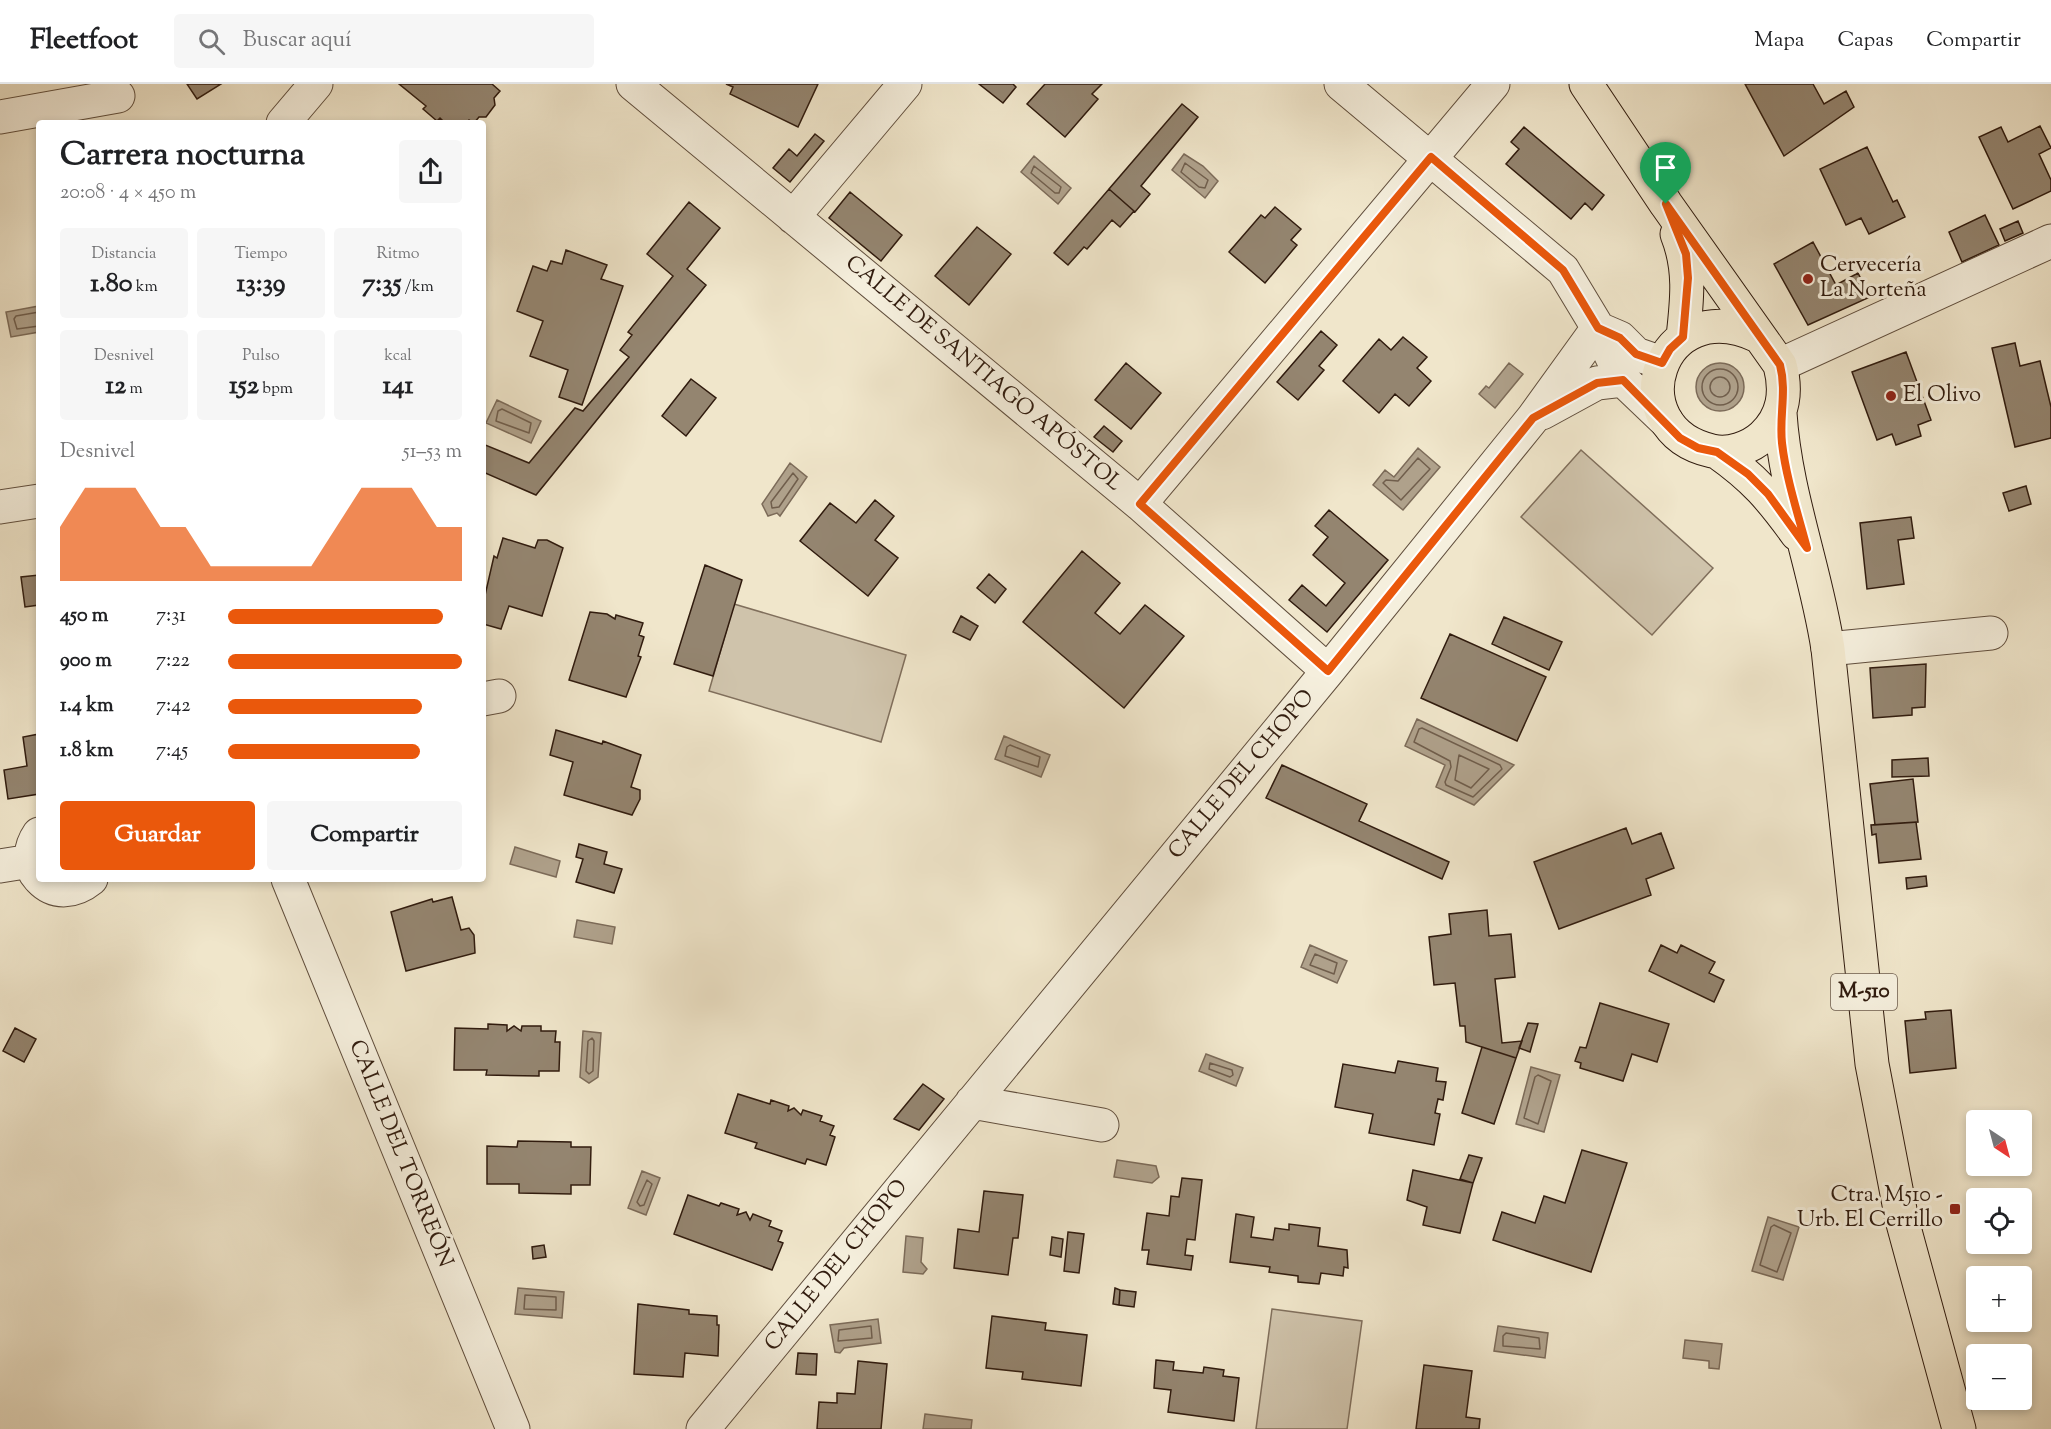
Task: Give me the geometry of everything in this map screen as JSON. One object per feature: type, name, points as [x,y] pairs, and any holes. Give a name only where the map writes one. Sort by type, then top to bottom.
[{"type":"main road","points":[[1586,84],[1666,204],[1758,336],[1771,349],[1780,365]]},
{"type":"main road","points":[[1666,204],[1686,254],[1688,278],[1683,337]]},
{"type":"main road","name":"M-510","points":[[1758,336],[1739,327],[1720,324],[1700,328],[1683,337],[1670,349],[1662,363],[1657,384],[1659,404],[1667,422],[1680,438],[1698,448],[1717,452],[1748,446],[1761,438],[1780,413]]},
{"type":"main road","name":"M-510","points":[[1780,365],[1784,380],[1780,413],[1786,466],[1820,600],[1828,649],[1872,1064],[1902,1220],[1959,1429]]},
{"type":"main road","name":"M-510","points":[[1717,452],[1748,474],[1768,494],[1807,548]]},
{"type":"street","points":[[286,120],[316,84]]},
{"type":"street","name":"CALLE DE SANTIAGO APÓSTOL","points":[[633,84],[1140,504],[1328,671]]},
{"type":"street","points":[[793,217],[905,84]]},
{"type":"street","points":[[1341,84],[1431,157],[1563,270],[1598,328],[1623,380],[1667,422]]},
{"type":"street","points":[[1140,504],[1492,84]]},
{"type":"street","points":[[0,117],[118,101]]},
{"type":"street","points":[[1780,365],[2051,241]]},
{"type":"street","points":[[1598,328],[1620,338],[1636,354],[1662,363]]},
{"type":"street","name":"CALLE DEL CHOPO","points":[[703,1429],[1328,671],[1533,418],[1598,328]]},
{"type":"street","name":"CALLE DEL CHOPO","points":[[1533,418],[1597,383],[1623,380]]},
{"type":"street","points":[[0,507],[36,501]]},
{"type":"street","points":[[1828,649],[1990,633]]},
{"type":"street","points":[[49,882],[57,890],[71,890],[86,882]]},
{"type":"street","name":"CALLE DEL TORREÓN","points":[[289,882],[513,1429]]},
{"type":"street","points":[[972,1102],[1102,1125]]},
{"type":"shaded area","points":[[1581,450],[1713,568],[1652,635],[1521,517]]},
{"type":"shaded area","points":[[734,604],[906,655],[881,742],[709,691]]},
{"type":"shaded area","points":[[1272,1309],[1362,1321],[1347,1429],[1256,1429]]},
{"type":"water","points":[[1184,154],[1203,166],[1218,181],[1205,198],[1172,170]]},
{"type":"water","points":[[1034,156],[1071,188],[1058,204],[1021,172]]},
{"type":"water","points":[[36,307],[36,333],[11,337],[6,312]]},
{"type":"water","points":[[1509,363],[1523,374],[1495,408],[1479,394],[1486,386],[1489,388]]},
{"type":"water","points":[[1720,363],[1737,370],[1744,387],[1737,404],[1720,411],[1703,404],[1696,387],[1703,370]]},
{"type":"water","points":[[497,400],[541,421],[531,443],[486,423]]},
{"type":"water","points":[[1418,448],[1440,467],[1403,510],[1373,485],[1385,470],[1394,477]]},
{"type":"water","points":[[790,463],[807,477],[780,516],[777,513],[768,516],[762,504]]},
{"type":"water","points":[[1417,719],[1514,765],[1474,805],[1436,787],[1445,765],[1405,746]]},
{"type":"water","points":[[1004,736],[1050,755],[1041,777],[995,759]]},
{"type":"water","points":[[515,847],[560,861],[556,877],[510,864]]},
{"type":"water","points":[[577,920],[615,927],[612,944],[574,937]]},
{"type":"water","points":[[1310,945],[1347,961],[1337,983],[1301,967]]},
{"type":"water","points":[[583,1031],[601,1033],[598,1077],[589,1083],[580,1077]]},
{"type":"water","points":[[1206,1054],[1243,1068],[1236,1086],[1199,1071]]},
{"type":"water","points":[[1531,1067],[1560,1075],[1544,1132],[1516,1124]]},
{"type":"water","points":[[1117,1160],[1156,1166],[1159,1177],[1152,1183],[1114,1177]]},
{"type":"water","points":[[642,1171],[660,1178],[646,1215],[628,1208]]},
{"type":"water","points":[[1768,1217],[1799,1227],[1783,1280],[1752,1271]]},
{"type":"water","points":[[906,1236],[923,1238],[921,1262],[927,1269],[923,1274],[903,1272]]},
{"type":"water","points":[[518,1288],[564,1292],[562,1318],[515,1314]]},
{"type":"water","points":[[878,1319],[881,1343],[844,1348],[840,1353],[835,1352],[830,1325]]},
{"type":"water","points":[[1498,1326],[1548,1333],[1545,1358],[1494,1351]]},
{"type":"water","points":[[1685,1340],[1722,1344],[1719,1369],[1709,1368],[1709,1361],[1683,1358]]},
{"type":"water","points":[[925,1414],[972,1420],[971,1429],[923,1429]]},
{"type":"building","points":[[187,84],[221,84],[197,99]]},
{"type":"building","points":[[399,84],[492,84],[500,91],[494,98],[495,105],[486,117],[479,117],[476,120],[442,120],[440,118],[436,120],[423,109],[426,106]]},
{"type":"building","points":[[726,84],[818,84],[798,127],[730,94],[733,87]]},
{"type":"building","points":[[979,84],[1013,84],[1016,87],[1003,103]]},
{"type":"building","points":[[1045,84],[1102,84],[1092,94],[1098,99],[1065,137],[1027,104]]},
{"type":"building","points":[[1745,84],[1813,84],[1824,104],[1846,91],[1854,107],[1784,156]]},
{"type":"building","points":[[1182,104],[1198,117],[1141,186],[1150,194],[1135,212],[1109,189]]},
{"type":"building","points":[[2040,126],[2051,148],[2039,154],[2051,180],[2051,191],[2013,209],[1979,137],[2001,127],[2008,142]]},
{"type":"building","points":[[1524,127],[1604,195],[1592,210],[1585,203],[1571,219],[1506,164],[1519,149],[1511,142]]},
{"type":"building","points":[[815,134],[824,141],[790,182],[773,168],[789,149],[797,156]]},
{"type":"building","points":[[1867,147],[1893,202],[1897,200],[1905,217],[1869,234],[1861,218],[1846,225],[1820,169]]},
{"type":"building","points":[[1109,189],[1134,211],[1120,227],[1112,220],[1087,249],[1084,247],[1068,265],[1054,253]]},
{"type":"building","points":[[850,192],[902,235],[881,261],[829,218]]},
{"type":"building","points":[[689,202],[720,228],[687,269],[706,285],[536,495],[486,473],[486,445],[529,463],[575,408],[583,411],[629,357],[620,350],[632,335],[628,332],[673,276],[647,254]]},
{"type":"building","points":[[1275,207],[1301,229],[1291,240],[1297,245],[1265,283],[1229,252],[1261,215],[1265,218]]},
{"type":"building","points":[[1985,215],[1999,245],[1962,262],[1949,232]]},
{"type":"building","points":[[2018,221],[2023,233],[2005,241],[2000,229]]},
{"type":"building","points":[[977,227],[1011,254],[969,305],[935,276]]},
{"type":"building","name":"Cervecería La Norteña","points":[[1813,242],[1836,285],[1858,273],[1870,297],[1808,325],[1774,264]]},
{"type":"building","points":[[566,250],[607,265],[601,279],[623,286],[582,405],[559,397],[568,370],[530,356],[543,321],[517,311],[533,266],[547,271],[551,261],[562,264]]},
{"type":"building","points":[[1321,331],[1337,345],[1319,366],[1324,370],[1298,400],[1277,382]]},
{"type":"building","points":[[1403,337],[1427,357],[1417,368],[1431,381],[1409,406],[1395,394],[1379,413],[1343,381],[1379,339],[1391,350]]},
{"type":"building","points":[[2015,343],[2020,366],[2040,361],[2051,407],[2051,438],[2015,447],[1992,348]]},
{"type":"building","name":"El Olivo","points":[[1906,352],[1931,420],[1918,425],[1921,436],[1896,445],[1892,434],[1877,440],[1852,372]]},
{"type":"building","points":[[1126,363],[1161,393],[1131,429],[1095,400]]},
{"type":"building","points":[[691,379],[716,398],[686,436],[662,416]]},
{"type":"building","points":[[1104,426],[1122,441],[1113,452],[1094,437]]},
{"type":"building","points":[[2026,486],[2031,504],[2009,511],[2003,493]]},
{"type":"building","points":[[875,500],[894,516],[875,540],[898,558],[868,596],[800,541],[830,503],[856,523]]},
{"type":"building","points":[[1329,510],[1388,560],[1327,632],[1289,600],[1302,585],[1326,606],[1345,583],[1313,555],[1328,537],[1315,526]]},
{"type":"building","points":[[1911,517],[1914,538],[1898,540],[1904,584],[1867,589],[1860,523]]},
{"type":"building","points":[[503,538],[535,548],[538,540],[547,540],[563,548],[542,616],[509,606],[501,629],[486,625],[486,591],[494,556],[497,558]]},
{"type":"building","points":[[1082,551],[1120,583],[1095,613],[1120,634],[1145,605],[1184,636],[1124,708],[1023,622]]},
{"type":"building","points":[[705,565],[742,580],[713,676],[674,664]]},
{"type":"building","points":[[989,574],[1006,589],[995,603],[977,588]]},
{"type":"building","points":[[36,575],[36,605],[25,607],[21,577]]},
{"type":"building","points":[[590,612],[607,614],[615,619],[616,615],[643,623],[639,635],[644,637],[638,656],[641,657],[626,697],[569,680]]},
{"type":"building","points":[[961,616],[978,626],[970,640],[953,632]]},
{"type":"building","points":[[1504,617],[1562,642],[1549,670],[1492,644]]},
{"type":"building","points":[[1450,634],[1546,677],[1517,741],[1421,698]]},
{"type":"building","points":[[1926,664],[1925,707],[1912,708],[1912,715],[1873,718],[1870,668]]},
{"type":"building","points":[[556,730],[602,744],[603,741],[641,755],[631,787],[640,790],[640,799],[632,815],[564,795],[573,762],[550,755]]},
{"type":"building","points":[[36,735],[36,794],[8,799],[4,770],[27,766],[23,737]]},
{"type":"building","points":[[1928,758],[1929,776],[1892,777],[1892,760]]},
{"type":"building","points":[[1282,765],[1367,804],[1359,821],[1449,862],[1442,879],[1266,798]]},
{"type":"building","points":[[1913,779],[1918,822],[1875,825],[1870,784]]},
{"type":"building","points":[[1916,822],[1921,859],[1879,863],[1876,834],[1872,835],[1871,825]]},
{"type":"building","points":[[1626,828],[1632,844],[1661,833],[1674,868],[1646,879],[1651,895],[1559,929],[1534,862]]},
{"type":"building","points":[[579,844],[607,852],[604,864],[622,869],[614,893],[576,882],[583,859],[576,857]]},
{"type":"building","points":[[1926,876],[1927,886],[1907,889],[1906,878]]},
{"type":"building","points":[[452,897],[461,930],[469,928],[474,935],[475,953],[406,971],[391,912],[432,899],[433,902]]},
{"type":"building","points":[[1487,910],[1489,936],[1511,934],[1515,977],[1495,979],[1502,1043],[1522,1041],[1516,1058],[1466,1042],[1465,1026],[1460,1026],[1455,983],[1434,985],[1429,937],[1451,934],[1449,914]]},
{"type":"building","points":[[1661,945],[1677,953],[1681,945],[1715,962],[1709,973],[1724,980],[1714,1002],[1649,971]]},
{"type":"building","points":[[1600,1003],[1669,1024],[1657,1062],[1632,1054],[1623,1081],[1580,1068],[1581,1063],[1575,1061],[1580,1047],[1586,1048]]},
{"type":"building","points":[[1951,1010],[1956,1068],[1910,1073],[1905,1021],[1926,1019],[1925,1012]]},
{"type":"building","points":[[1528,1023],[1538,1024],[1530,1052],[1519,1048]]},
{"type":"building","points":[[488,1024],[507,1025],[507,1031],[514,1026],[521,1031],[522,1026],[541,1026],[541,1031],[556,1031],[555,1042],[560,1042],[559,1071],[539,1071],[539,1076],[486,1075],[487,1070],[454,1070],[455,1028],[488,1029]]},
{"type":"building","points":[[15,1028],[36,1039],[24,1062],[3,1051]]},
{"type":"building","points":[[1482,1047],[1516,1058],[1494,1124],[1462,1113]]},
{"type":"building","points":[[1398,1061],[1438,1068],[1436,1081],[1446,1082],[1443,1100],[1438,1099],[1435,1113],[1440,1114],[1434,1145],[1369,1133],[1373,1114],[1335,1107],[1343,1064],[1395,1073]]},
{"type":"building","points":[[923,1084],[944,1099],[919,1130],[894,1119]]},
{"type":"building","points":[[738,1094],[770,1104],[771,1100],[789,1106],[788,1111],[794,1108],[801,1115],[803,1110],[822,1116],[820,1121],[834,1126],[830,1135],[835,1137],[826,1165],[807,1159],[805,1164],[755,1148],[757,1143],[725,1133]]},
{"type":"building","points":[[518,1141],[571,1142],[571,1147],[591,1147],[590,1185],[571,1185],[571,1194],[519,1193],[519,1184],[487,1184],[487,1146],[517,1147]]},
{"type":"building","points":[[1582,1150],[1627,1163],[1591,1272],[1493,1240],[1502,1212],[1535,1223],[1544,1196],[1565,1203]]},
{"type":"building","points":[[1469,1155],[1482,1158],[1473,1183],[1460,1179]]},
{"type":"building","points":[[1413,1170],[1473,1183],[1460,1233],[1423,1225],[1427,1207],[1407,1200]]},
{"type":"building","points":[[1182,1178],[1202,1180],[1195,1240],[1187,1239],[1185,1255],[1193,1256],[1191,1270],[1147,1264],[1149,1250],[1142,1250],[1147,1213],[1169,1216],[1171,1196],[1179,1197]]},
{"type":"building","points":[[984,1191],[1023,1195],[1018,1238],[1013,1238],[1008,1275],[954,1268],[958,1229],[979,1232]]},
{"type":"building","points":[[688,1195],[719,1206],[721,1203],[739,1209],[737,1215],[746,1212],[750,1220],[753,1214],[771,1221],[769,1226],[782,1231],[778,1241],[783,1243],[772,1270],[674,1234]]},
{"type":"building","points":[[1236,1214],[1254,1217],[1251,1237],[1273,1240],[1275,1228],[1289,1230],[1289,1224],[1320,1228],[1318,1246],[1347,1250],[1348,1268],[1344,1267],[1343,1276],[1321,1273],[1319,1284],[1298,1282],[1298,1276],[1269,1272],[1270,1267],[1230,1262]]},
{"type":"building","points":[[1068,1232],[1084,1234],[1079,1273],[1064,1271]]},
{"type":"building","points":[[1052,1237],[1063,1239],[1061,1257],[1050,1255]]},
{"type":"building","points":[[544,1245],[546,1257],[533,1259],[532,1247]]},
{"type":"building","points":[[1115,1288],[1120,1290],[1119,1305],[1113,1304]]},
{"type":"building","points":[[1120,1290],[1136,1292],[1134,1307],[1119,1305]]},
{"type":"building","points":[[638,1304],[689,1310],[689,1314],[717,1316],[718,1356],[685,1353],[683,1377],[634,1374]]},
{"type":"building","points":[[992,1316],[1046,1323],[1045,1330],[1087,1335],[1081,1386],[1022,1379],[1023,1372],[986,1368]]},
{"type":"building","points":[[798,1353],[817,1354],[816,1375],[796,1374]]},
{"type":"building","points":[[1156,1360],[1174,1362],[1173,1370],[1203,1373],[1204,1367],[1224,1370],[1223,1376],[1239,1378],[1234,1421],[1168,1412],[1171,1390],[1154,1388]]},
{"type":"building","points":[[858,1361],[887,1364],[881,1429],[817,1429],[819,1402],[837,1403],[837,1393],[855,1394]]},
{"type":"building","points":[[1424,1365],[1472,1371],[1466,1417],[1480,1419],[1479,1429],[1416,1429]]},
{"type":"place","name":"Cervecería La Norteña","points":[[1808,279]]},
{"type":"place","name":"El Olivo","points":[[1891,396]]},
{"type":"place","name":"Ctra. M510 - Urb. El Cerrillo","points":[[1955,1209]]},
{"type":"route","points":[[1431,157],[1563,270],[1598,328],[1620,338],[1636,354],[1662,363],[1670,349],[1683,337],[1688,278],[1686,254],[1666,204],[1758,336],[1771,349],[1780,365],[1784,380],[1784,397],[1780,413],[1782,445],[1807,548],[1768,494],[1748,474],[1717,452],[1698,448],[1680,438],[1667,422],[1623,380],[1597,383],[1533,418],[1328,671],[1140,504],[1431,157]]}]
